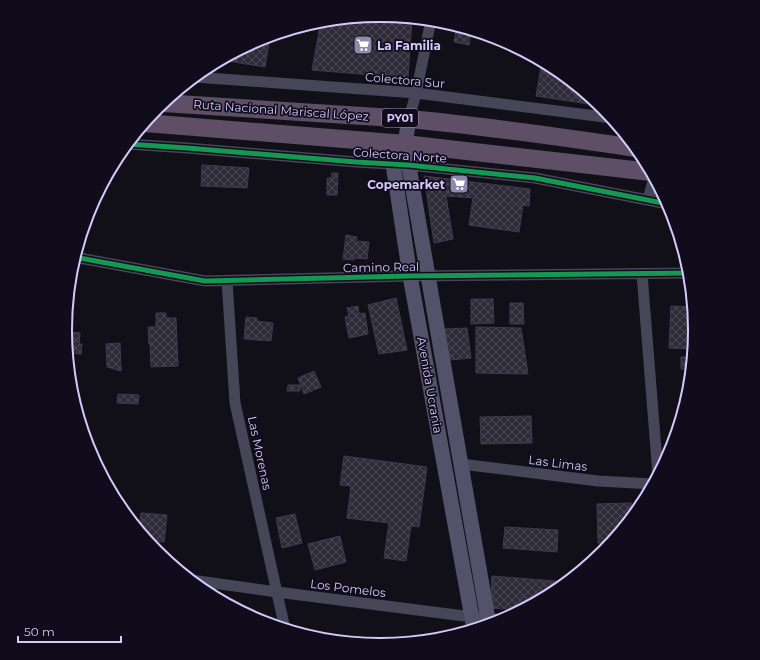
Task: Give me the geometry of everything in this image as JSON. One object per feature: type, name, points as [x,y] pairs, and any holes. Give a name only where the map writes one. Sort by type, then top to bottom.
[{"type":"highway","name":"Ruta Nacional Mariscal López","points":[[171,104],[409,119],[458,124],[627,147]]},
{"type":"highway","name":"Ruta Nacional Mariscal López","points":[[151,124],[405,144],[644,171]]},
{"type":"main road","name":"Avenida Ucrania","points":[[409,119],[405,144],[408,165],[487,619]]},
{"type":"main road","name":"Avenida Ucrania","points":[[405,144],[393,164],[410,276],[473,623]]},
{"type":"street","name":"Avenida Ucrania","points":[[409,119],[430,26]]},
{"type":"street","name":"Colectora Sur","points":[[207,76],[416,93],[602,117]]},
{"type":"street","name":"Colectora Norte","points":[[135,145],[408,165],[535,178],[660,202]]},
{"type":"street","points":[[648,200],[652,186]]},
{"type":"street","name":"Camino Real","points":[[80,258],[205,281],[410,276],[682,273]]},
{"type":"street","points":[[642,274],[657,464]]},
{"type":"street","name":"Las Morenas","points":[[227,281],[235,403],[284,623]]},
{"type":"street","name":"Las Limas","points":[[461,464],[598,481],[647,484]]},
{"type":"street","name":"Los Pomelos","points":[[203,582],[473,623]]},
{"type":"building","name":"La Familia","points":[[380,22],[412,24],[408,78],[312,70],[320,28]]},
{"type":"building","points":[[456,31],[470,35],[469,45],[454,42]]},
{"type":"building","points":[[269,42],[265,67],[229,61]]},
{"type":"building","points":[[541,67],[590,104],[536,96]]},
{"type":"building","points":[[202,165],[249,168],[247,188],[201,186]]},
{"type":"building","points":[[332,173],[338,173],[337,195],[327,195],[327,178],[331,178]]},
{"type":"building","points":[[424,176],[530,189],[529,206],[473,198],[446,196],[453,239],[434,243]]},
{"type":"building","points":[[473,198],[523,205],[519,232],[469,225]]},
{"type":"building","points":[[346,235],[357,237],[356,241],[369,242],[367,259],[343,259]]},
{"type":"building","points":[[396,298],[407,350],[379,354],[368,305]]},
{"type":"building","points":[[471,299],[493,299],[494,323],[471,324]]},
{"type":"building","points":[[510,303],[523,303],[524,324],[510,324]]},
{"type":"building","points":[[358,306],[359,314],[365,313],[368,334],[349,338],[345,317],[349,316],[347,308]]},
{"type":"building","points":[[671,306],[687,307],[687,349],[669,348]]},
{"type":"building","points":[[156,313],[166,313],[166,318],[176,318],[178,366],[151,367],[148,327],[156,327]]},
{"type":"building","points":[[246,317],[257,318],[257,321],[273,323],[271,341],[244,339]]},
{"type":"building","points":[[476,327],[521,328],[528,374],[476,373]]},
{"type":"building","points":[[467,328],[471,358],[450,360],[444,329]]},
{"type":"building","points":[[72,332],[80,333],[79,344],[82,344],[81,354],[73,353]]},
{"type":"building","points":[[120,343],[121,371],[107,367],[106,344]]},
{"type":"building","points":[[681,357],[686,357],[685,369],[681,369]]},
{"type":"building","points":[[314,371],[321,387],[304,394],[298,378]]},
{"type":"building","points":[[288,385],[300,385],[300,391],[287,391]]},
{"type":"building","points":[[118,394],[139,395],[138,404],[117,403]]},
{"type":"building","points":[[531,416],[532,443],[481,444],[480,417]]},
{"type":"building","points":[[344,456],[427,467],[419,527],[411,526],[406,561],[384,558],[389,523],[347,518],[351,486],[340,485]]},
{"type":"building","points":[[631,503],[631,507],[603,543],[598,543],[597,504]]},
{"type":"building","points":[[141,513],[167,515],[164,542],[155,541],[140,522]]},
{"type":"building","points":[[295,514],[302,543],[282,548],[276,518]]},
{"type":"building","points":[[505,527],[558,530],[557,552],[503,548]]},
{"type":"building","points":[[340,536],[346,562],[315,570],[308,544]]},
{"type":"building","points":[[492,576],[557,581],[534,597],[509,609],[490,608]]},
{"type":"cycle path","points":[[135,145],[408,165],[535,178],[660,202]]},
{"type":"cycle path","points":[[80,258],[205,281],[410,276],[682,273]]},
{"type":"place","name":"La Familia","points":[[363,45]]},
{"type":"place","name":"Copemarket","points":[[459,184]]}]
